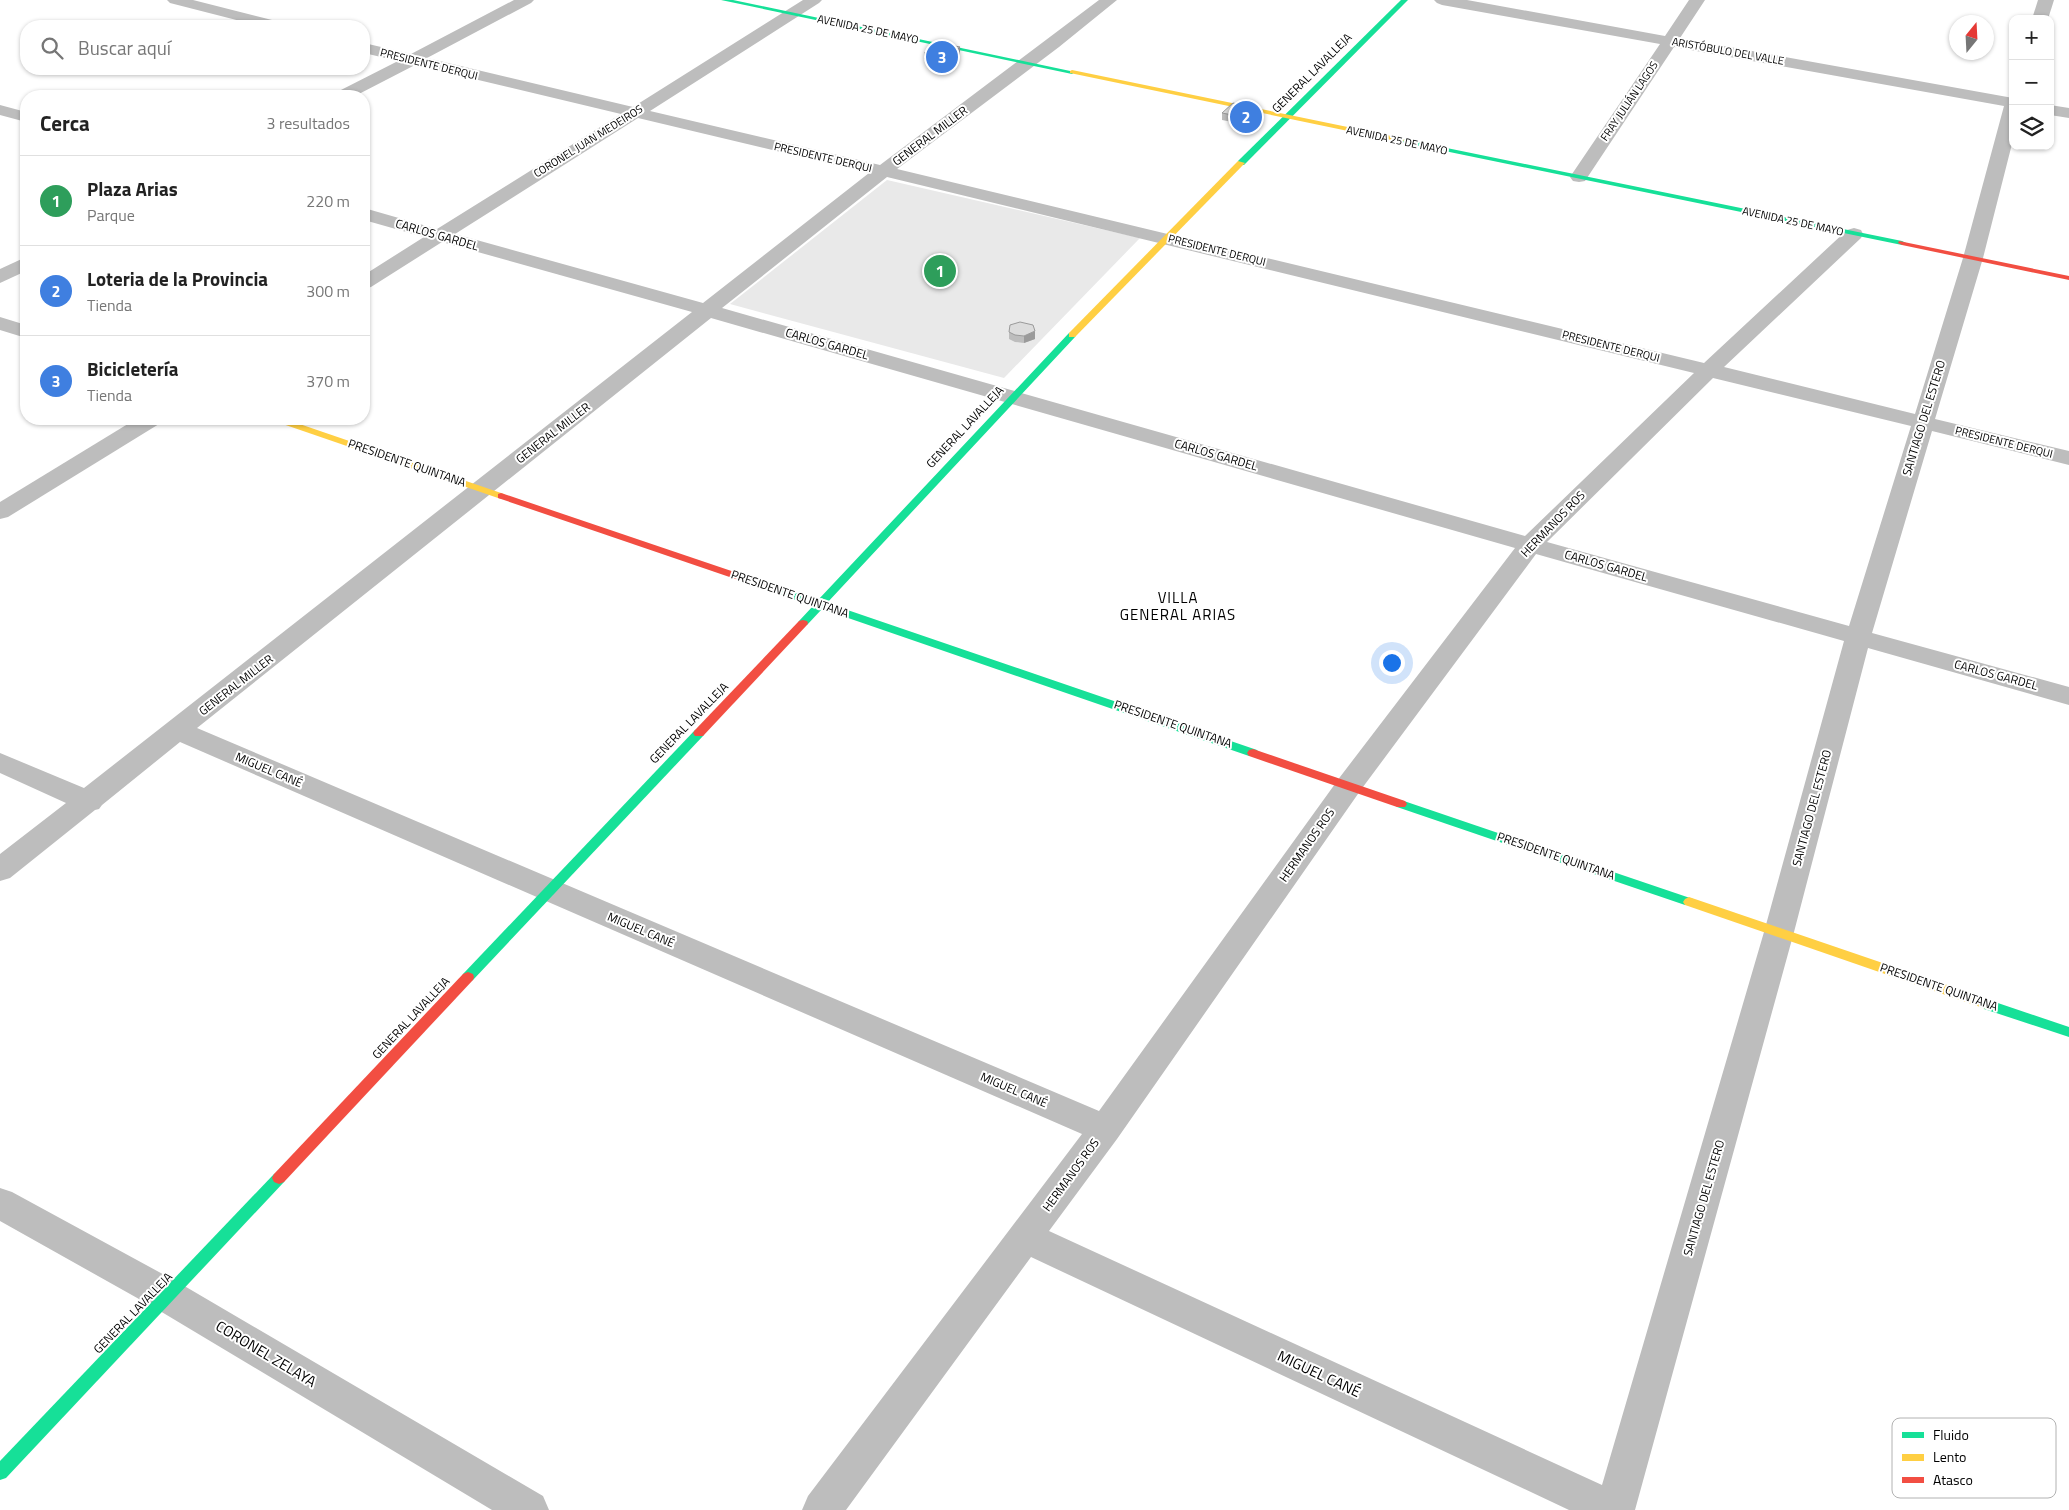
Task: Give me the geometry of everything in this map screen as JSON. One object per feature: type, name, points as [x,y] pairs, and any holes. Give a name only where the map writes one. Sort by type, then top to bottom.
[{"type":"street","points":[[175,0],[254,20]]},
{"type":"street","points":[[354,90],[526,0]]},
{"type":"street","name":"AVENIDA 25 DE MAYO","points":[[724,0],[2069,278]]},
{"type":"street","name":"CORONEL JUAN MEDEIROS","points":[[370,279],[814,0]]},
{"type":"street","name":"GENERAL MILLER","points":[[0,870],[89,802],[883,171],[1029,63],[1109,0]]},
{"type":"street","name":"GENERAL LAVALLEJA","points":[[0,1472],[821,604],[1013,396],[1167,238],[1405,0]]},
{"type":"street","name":"ARISTÓBULO DEL VALLE","points":[[1442,0],[2009,104]]},
{"type":"street","name":"FRAY JULIÁN LAGOS","points":[[1578,177],[1697,0]]},
{"type":"street","points":[[2041,15],[2046,0]]},
{"type":"street","name":"PRESIDENTE DERQUI","points":[[370,50],[1167,238],[2069,458]]},
{"type":"street","points":[[0,110],[20,115]]},
{"type":"street","points":[[2054,111],[2069,113]]},
{"type":"street","name":"SANTIAGO DEL ESTERO","points":[[1614,1510],[1779,932],[1858,637],[1973,258],[2009,120]]},
{"type":"street","name":"CARLOS GARDEL","points":[[370,216],[2069,696]]},
{"type":"street","name":"HERMANOS ROS","points":[[822,1510],[1105,1129],[1350,784],[1530,545],[1709,370],[1854,234]]},
{"type":"street","points":[[0,277],[20,266]]},
{"type":"street","points":[[0,323],[20,330]]},
{"type":"street","points":[[0,512],[141,425]]},
{"type":"street","name":"PRESIDENTE QUINTANA","points":[[295,425],[1350,784],[2069,1032]]},
{"type":"street","name":"MIGUEL CANÉ","points":[[178,731],[1105,1129]]},
{"type":"street","points":[[0,762],[89,802]]},
{"type":"street","name":"CORONEL ZELAYA","points":[[0,1203],[168,1296],[529,1510]]},
{"type":"street","name":"MIGUEL CANÉ","points":[[1026,1237],[1614,1510]]},
{"type":"shaded area","points":[[887,180],[1140,238],[1004,378],[730,304]]},
{"type":"building","points":[[938,43],[960,47],[946,57],[924,53]]},
{"type":"building","points":[[1233,103],[1253,108],[1255,111],[1248,118],[1222,113]]},
{"type":"building","points":[[1020,322],[1033,325],[1035,331],[1024,336],[1009,332],[1010,325]]},
{"type":"traffic: fast","points":[[724,0],[1072,72]]},
{"type":"traffic: fast","points":[[1241,163],[1405,0]]},
{"type":"traffic: fast","points":[[1401,140],[1902,243]]},
{"type":"traffic: fast","points":[[803,623],[1072,335]]},
{"type":"traffic: fast","points":[[772,588],[1253,753]]},
{"type":"traffic: fast","points":[[468,977],[699,733]]},
{"type":"traffic: fast","points":[[1401,804],[1689,902]]},
{"type":"traffic: fast","points":[[1989,1005],[2069,1032]]},
{"type":"traffic: fast","points":[[0,1472],[279,1178]]},
{"type":"traffic: slow","points":[[1072,72],[1401,140]]},
{"type":"traffic: slow","points":[[1072,335],[1241,163]]},
{"type":"traffic: slow","points":[[294,425],[501,496]]},
{"type":"traffic: slow","points":[[1689,902],[1989,1005]]},
{"type":"traffic: jam","points":[[1902,243],[2069,278]]},
{"type":"traffic: jam","points":[[501,496],[772,588]]},
{"type":"traffic: jam","points":[[699,733],[803,623]]},
{"type":"traffic: jam","points":[[1253,753],[1401,804]]},
{"type":"traffic: jam","points":[[279,1178],[468,977]]},
{"type":"place","name":"Bicicletería","points":[[942,57]]},
{"type":"place","name":"Loteria de la Provincia","points":[[1246,117]]},
{"type":"place","name":"Plaza Arias","points":[[940,271]]},
{"type":"district","name":"VILLA GENERAL ARIAS","points":[[1178,606]]}]
